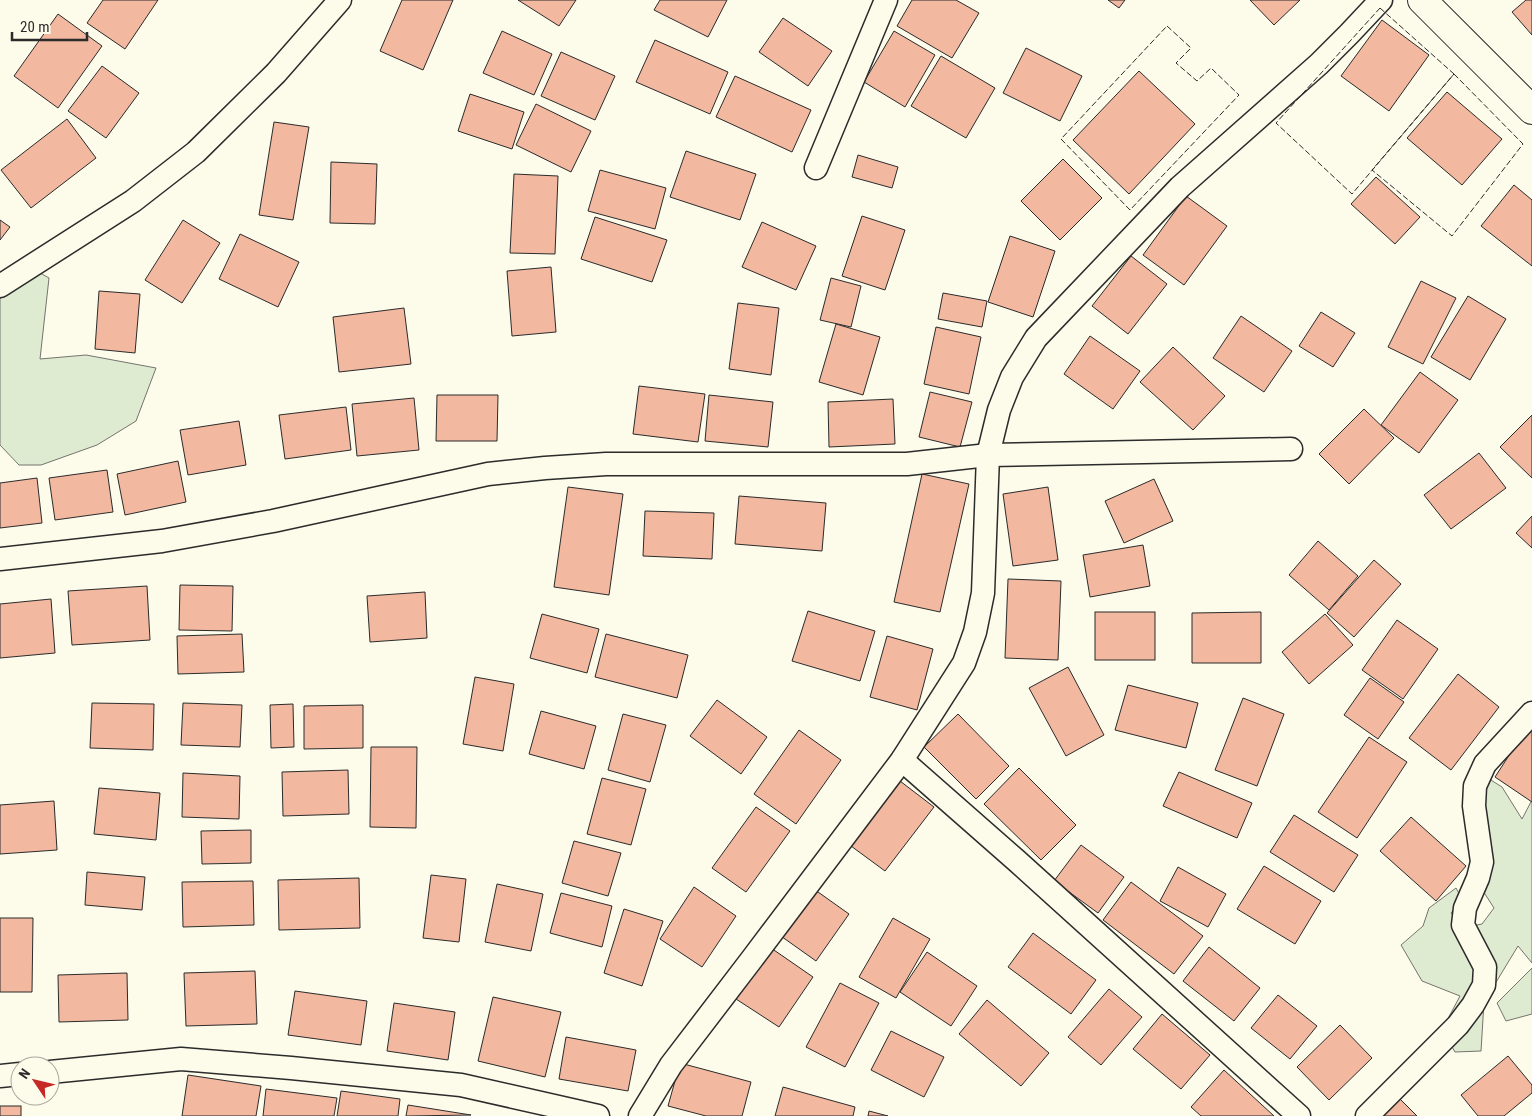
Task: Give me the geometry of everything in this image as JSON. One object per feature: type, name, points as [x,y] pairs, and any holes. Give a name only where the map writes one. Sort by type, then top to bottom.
[{"type":"street","points":[[0,286],[133,201],[196,152],[276,74],[340,0]]},
{"type":"street","points":[[816,168],[886,0]]},
{"type":"street","points":[[640,1116],[671,1065],[902,760],[964,663],[975,632],[983,593],[988,455],[999,410],[1012,378],[1036,338],[1180,187],[1319,64],[1381,0]]},
{"type":"street","points":[[1422,0],[1532,110]]},
{"type":"street","points":[[0,559],[162,541],[273,521],[488,474],[545,468],[606,464],[907,464],[988,455],[1292,449]]},
{"type":"street","points":[[1367,1116],[1458,1025],[1473,1005],[1484,985],[1485,967],[1463,925],[1465,908],[1478,878],[1482,862],[1474,806],[1476,786],[1486,764],[1532,713]]},
{"type":"street","points":[[902,760],[1018,861],[1299,1116]]},
{"type":"street","points":[[60,1071],[181,1059],[245,1064],[461,1085],[598,1116]]},
{"type":"green space","points":[[35,270],[49,278],[40,359],[86,355],[156,368],[136,421],[97,445],[41,465],[19,465],[0,445],[0,299],[9,286]]},
{"type":"green space","points":[[1486,777],[1502,787],[1522,819],[1532,800],[1532,963],[1518,946],[1484,1002],[1481,1051],[1455,1052],[1442,1030],[1460,996],[1422,981],[1401,945],[1423,926],[1429,908],[1456,888],[1462,899],[1451,913],[1463,928],[1482,924],[1494,908],[1474,877]]},
{"type":"green space","points":[[1532,968],[1532,1014],[1506,1021],[1497,1003]]},
{"type":"building","points":[[103,0],[158,0],[125,49],[87,23]]},
{"type":"building","points":[[402,0],[453,0],[423,70],[380,51]]},
{"type":"building","points":[[518,0],[576,0],[559,26]]},
{"type":"building","points":[[660,0],[727,0],[708,37],[654,10]]},
{"type":"building","points":[[912,0],[956,0],[979,13],[952,58],[897,26]]},
{"type":"building","points":[[1108,0],[1125,0],[1119,8]]},
{"type":"building","points":[[1250,0],[1300,0],[1274,25]]},
{"type":"building","points":[[1526,0],[1532,0],[1532,35],[1512,12]]},
{"type":"building","points":[[58,14],[102,46],[58,108],[14,76]]},
{"type":"building","points":[[783,18],[832,51],[808,86],[759,52]]},
{"type":"building","points":[[1382,20],[1429,55],[1389,111],[1341,76]]},
{"type":"building","points":[[502,31],[552,54],[534,95],[483,73]]},
{"type":"building","points":[[894,31],[935,55],[905,107],[864,82]]},
{"type":"building","points":[[655,40],[728,72],[710,114],[636,82]]},
{"type":"building","points":[[1026,48],[1082,76],[1060,121],[1003,93]]},
{"type":"building","points":[[561,52],[615,76],[595,120],[541,96]]},
{"type":"building","points":[[941,56],[995,88],[966,138],[911,106]]},
{"type":"building","points":[[102,66],[139,93],[106,138],[68,111]]},
{"type":"building","points":[[1139,71],[1195,124],[1129,194],[1073,140]]},
{"type":"building","points":[[735,76],[811,110],[792,152],[716,117]]},
{"type":"building","points":[[1447,92],[1502,139],[1462,185],[1407,138]]},
{"type":"building","points":[[470,94],[524,112],[512,149],[458,131]]},
{"type":"building","points":[[536,104],[591,131],[571,172],[516,145]]},
{"type":"building","points":[[67,119],[96,158],[31,208],[1,170]]},
{"type":"building","points":[[274,122],[309,127],[293,220],[259,215]]},
{"type":"building","points":[[686,151],[756,174],[740,220],[670,197]]},
{"type":"building","points":[[858,155],[898,167],[892,188],[852,177]]},
{"type":"building","points":[[1063,159],[1102,198],[1060,240],[1021,201]]},
{"type":"building","points":[[331,162],[377,164],[375,224],[330,223]]},
{"type":"building","points":[[600,170],[666,188],[655,229],[588,211]]},
{"type":"building","points":[[514,174],[558,176],[555,254],[510,253]]},
{"type":"building","points":[[1376,177],[1420,217],[1395,244],[1351,204]]},
{"type":"building","points":[[1514,185],[1532,200],[1532,266],[1481,226]]},
{"type":"building","points":[[1186,196],[1227,226],[1184,285],[1143,255]]},
{"type":"building","points":[[862,216],[905,230],[885,290],[842,276]]},
{"type":"building","points":[[595,217],[667,240],[652,282],[581,259]]},
{"type":"building","points":[[0,220],[10,227],[0,240]]},
{"type":"building","points":[[183,220],[220,243],[182,303],[145,280]]},
{"type":"building","points":[[762,222],[816,246],[796,290],[742,267]]},
{"type":"building","points":[[240,234],[299,262],[278,307],[219,279]]},
{"type":"building","points":[[1010,236],[1055,251],[1033,317],[988,302]]},
{"type":"building","points":[[1131,256],[1167,284],[1128,334],[1092,306]]},
{"type":"building","points":[[551,267],[556,332],[512,336],[507,271]]},
{"type":"building","points":[[831,278],[861,286],[851,327],[820,320]]},
{"type":"building","points":[[1421,281],[1456,298],[1423,364],[1388,347]]},
{"type":"building","points":[[99,291],[140,294],[135,353],[95,349]]},
{"type":"building","points":[[943,293],[987,301],[982,327],[938,319]]},
{"type":"building","points":[[1468,296],[1506,319],[1470,380],[1431,357]]},
{"type":"building","points":[[738,303],[779,308],[771,375],[729,369]]},
{"type":"building","points":[[404,308],[411,364],[339,372],[333,317]]},
{"type":"building","points":[[1321,312],[1355,333],[1333,367],[1299,346]]},
{"type":"building","points":[[1241,316],[1292,351],[1264,392],[1213,358]]},
{"type":"building","points":[[836,324],[880,337],[863,395],[819,382]]},
{"type":"building","points":[[936,327],[981,337],[969,394],[924,384]]},
{"type":"building","points":[[1090,336],[1140,371],[1113,409],[1064,374]]},
{"type":"building","points":[[1173,347],[1225,396],[1193,430],[1140,382]]},
{"type":"building","points":[[1420,372],[1458,400],[1419,453],[1381,425]]},
{"type":"building","points":[[639,386],[705,394],[698,442],[633,434]]},
{"type":"building","points":[[930,392],[972,402],[960,447],[919,437]]},
{"type":"building","points":[[437,395],[498,395],[497,441],[436,441]]},
{"type":"building","points":[[709,395],[773,402],[768,447],[705,441]]},
{"type":"building","points":[[414,398],[419,450],[357,456],[352,404]]},
{"type":"building","points":[[893,399],[895,444],[829,447],[828,402]]},
{"type":"building","points":[[346,407],[351,450],[285,459],[279,415]]},
{"type":"building","points":[[1364,409],[1394,438],[1349,484],[1319,454]]},
{"type":"building","points":[[1532,415],[1532,478],[1500,447]]},
{"type":"building","points":[[239,421],[246,465],[188,475],[180,430]]},
{"type":"building","points":[[1479,453],[1506,488],[1451,529],[1424,495]]},
{"type":"building","points":[[178,461],[186,502],[125,515],[117,474]]},
{"type":"building","points":[[107,470],[113,512],[55,520],[49,478]]},
{"type":"building","points":[[922,474],[969,484],[940,612],[894,602]]},
{"type":"building","points":[[37,478],[42,523],[0,528],[0,483]]},
{"type":"building","points":[[1154,479],[1173,521],[1124,543],[1105,501]]},
{"type":"building","points":[[568,487],[623,494],[609,595],[554,587]]},
{"type":"building","points":[[1048,487],[1058,560],[1013,566],[1003,494]]},
{"type":"building","points":[[739,496],[826,503],[822,551],[735,544]]},
{"type":"building","points":[[645,511],[714,513],[712,559],[643,556]]},
{"type":"building","points":[[1532,516],[1532,548],[1516,533]]},
{"type":"building","points":[[1318,541],[1358,576],[1329,610],[1289,575]]},
{"type":"building","points":[[1143,545],[1150,586],[1090,597],[1083,555]]},
{"type":"building","points":[[1374,560],[1401,584],[1354,637],[1327,613]]},
{"type":"building","points":[[1008,579],[1061,581],[1058,660],[1005,658]]},
{"type":"building","points":[[180,585],[233,586],[232,631],[179,630]]},
{"type":"building","points":[[147,586],[150,640],[72,645],[68,591]]},
{"type":"building","points":[[425,592],[427,638],[370,642],[367,596]]},
{"type":"building","points":[[51,599],[55,653],[0,658],[0,604]]},
{"type":"building","points":[[808,611],[875,631],[860,681],[792,661]]},
{"type":"building","points":[[1095,612],[1155,612],[1155,660],[1095,660]]},
{"type":"building","points":[[1261,612],[1261,663],[1192,663],[1192,613]]},
{"type":"building","points":[[542,614],[599,629],[587,673],[530,658]]},
{"type":"building","points":[[1325,614],[1353,645],[1309,684],[1282,652]]},
{"type":"building","points":[[1397,620],[1438,649],[1403,699],[1362,670]]},
{"type":"building","points":[[242,634],[244,672],[178,674],[177,636]]},
{"type":"building","points":[[606,634],[688,655],[677,698],[595,677]]},
{"type":"building","points":[[887,636],[933,649],[917,710],[870,697]]},
{"type":"building","points":[[1068,667],[1104,735],[1066,756],[1029,688]]},
{"type":"building","points":[[1458,674],[1499,707],[1451,770],[1409,738]]},
{"type":"building","points":[[475,677],[514,684],[503,751],[463,744]]},
{"type":"building","points":[[1370,678],[1404,702],[1378,739],[1344,715]]},
{"type":"building","points":[[1128,685],[1198,703],[1186,748],[1115,730]]},
{"type":"building","points":[[1243,698],[1284,714],[1257,786],[1215,770]]},
{"type":"building","points":[[717,700],[767,737],[741,774],[690,736]]},
{"type":"building","points":[[92,703],[154,704],[153,750],[90,748]]},
{"type":"building","points":[[183,703],[242,705],[240,747],[181,745]]},
{"type":"building","points":[[293,704],[294,747],[271,748],[270,705]]},
{"type":"building","points":[[363,705],[363,748],[304,749],[304,706]]},
{"type":"building","points":[[541,711],[596,726],[584,769],[529,754]]},
{"type":"building","points":[[623,714],[666,725],[650,782],[608,770]]},
{"type":"building","points":[[958,714],[1009,766],[976,799],[924,747]]},
{"type":"building","points":[[1532,720],[1532,802],[1495,777]]},
{"type":"building","points":[[799,730],[841,760],[796,824],[754,794]]},
{"type":"building","points":[[1369,737],[1407,762],[1357,838],[1318,812]]},
{"type":"building","points":[[371,747],[417,747],[416,828],[370,827]]},
{"type":"building","points":[[1019,768],[1076,825],[1041,860],[984,804]]},
{"type":"building","points":[[348,770],[349,814],[283,816],[282,772]]},
{"type":"building","points":[[1179,772],[1252,803],[1237,838],[1163,806]]},
{"type":"building","points":[[183,773],[240,776],[239,819],[182,817]]},
{"type":"building","points":[[602,778],[646,789],[631,845],[587,834]]},
{"type":"building","points":[[900,781],[934,807],[885,871],[851,846]]},
{"type":"building","points":[[99,788],[160,793],[156,840],[94,834]]},
{"type":"building","points":[[54,801],[57,850],[0,854],[0,805]]},
{"type":"building","points":[[756,807],[790,831],[746,892],[712,868]]},
{"type":"building","points":[[1294,815],[1358,855],[1334,892],[1270,852]]},
{"type":"building","points":[[1411,817],[1466,866],[1436,901],[1380,851]]},
{"type":"building","points":[[251,830],[251,863],[202,864],[201,831]]},
{"type":"building","points":[[574,841],[621,853],[608,896],[562,883]]},
{"type":"building","points":[[1081,845],[1124,877],[1098,913],[1054,881]]},
{"type":"building","points":[[1264,866],[1321,901],[1295,944],[1237,909]]},
{"type":"building","points":[[1178,867],[1226,894],[1208,927],[1160,901]]},
{"type":"building","points":[[87,872],[145,877],[142,910],[85,905]]},
{"type":"building","points":[[431,875],[466,879],[459,942],[423,938]]},
{"type":"building","points":[[359,878],[360,928],[279,930],[278,880]]},
{"type":"building","points":[[253,881],[254,925],[183,927],[182,882]]},
{"type":"building","points":[[1131,882],[1203,936],[1174,974],[1103,920]]},
{"type":"building","points":[[497,884],[543,894],[531,951],[485,942]]},
{"type":"building","points":[[694,887],[736,916],[702,967],[660,939]]},
{"type":"building","points":[[811,887],[849,914],[816,961],[778,934]]},
{"type":"building","points":[[561,893],[612,906],[602,947],[550,933]]},
{"type":"building","points":[[624,909],[663,921],[642,986],[604,973]]},
{"type":"building","points":[[0,918],[33,918],[32,992],[0,992]]},
{"type":"building","points":[[893,918],[930,939],[896,998],[859,977]]},
{"type":"building","points":[[1033,933],[1096,980],[1071,1014],[1008,967]]},
{"type":"building","points":[[1209,947],[1260,988],[1234,1021],[1183,981]]},
{"type":"building","points":[[771,948],[813,977],[779,1027],[736,999]]},
{"type":"building","points":[[927,952],[977,986],[951,1026],[900,992]]},
{"type":"building","points":[[255,971],[257,1024],[186,1026],[184,973]]},
{"type":"building","points":[[127,973],[128,1020],[59,1022],[58,975]]},
{"type":"building","points":[[840,983],[879,1003],[845,1067],[806,1047]]},
{"type":"building","points":[[1109,989],[1142,1017],[1101,1065],[1068,1037]]},
{"type":"building","points":[[295,991],[367,1001],[361,1045],[288,1035]]},
{"type":"building","points":[[1278,995],[1317,1026],[1290,1059],[1251,1028]]},
{"type":"building","points":[[493,997],[561,1012],[545,1077],[478,1061]]},
{"type":"building","points":[[987,1000],[1049,1053],[1021,1086],[959,1034]]},
{"type":"building","points":[[394,1003],[455,1012],[448,1060],[387,1051]]},
{"type":"building","points":[[1162,1014],[1210,1055],[1181,1089],[1133,1049]]},
{"type":"building","points":[[1340,1025],[1372,1058],[1329,1100],[1297,1067]]},
{"type":"building","points":[[891,1031],[944,1057],[924,1097],[871,1070]]},
{"type":"building","points":[[566,1037],[636,1050],[628,1091],[559,1079]]},
{"type":"building","points":[[1508,1056],[1532,1085],[1532,1093],[1504,1116],[1478,1116],[1461,1095]]},
{"type":"building","points":[[680,1063],[751,1082],[742,1116],[706,1116],[668,1106]]},
{"type":"building","points":[[1224,1070],[1274,1116],[1201,1116],[1191,1107]]},
{"type":"building","points":[[188,1075],[261,1086],[256,1116],[182,1116]]},
{"type":"building","points":[[783,1087],[855,1107],[853,1116],[775,1116]]},
{"type":"building","points":[[266,1089],[337,1098],[334,1116],[263,1116]]},
{"type":"building","points":[[341,1091],[400,1099],[398,1116],[337,1116]]},
{"type":"building","points":[[1398,1097],[1417,1116],[1378,1116]]},
{"type":"building","points":[[408,1105],[471,1115],[406,1116]]},
{"type":"building","points":[[0,1106],[21,1106],[21,1116],[0,1116]]},
{"type":"building","points":[[869,1111],[888,1116],[868,1116]]},
{"type":"fence","points":[[1380,8],[1454,74],[1352,194],[1276,123],[1380,8]]},
{"type":"fence","points":[[1167,26],[1191,48],[1176,63],[1197,81],[1211,68],[1239,95],[1130,210],[1061,139],[1167,26]]},
{"type":"fence","points":[[1454,74],[1523,144],[1452,236],[1372,170],[1454,74]]}]
